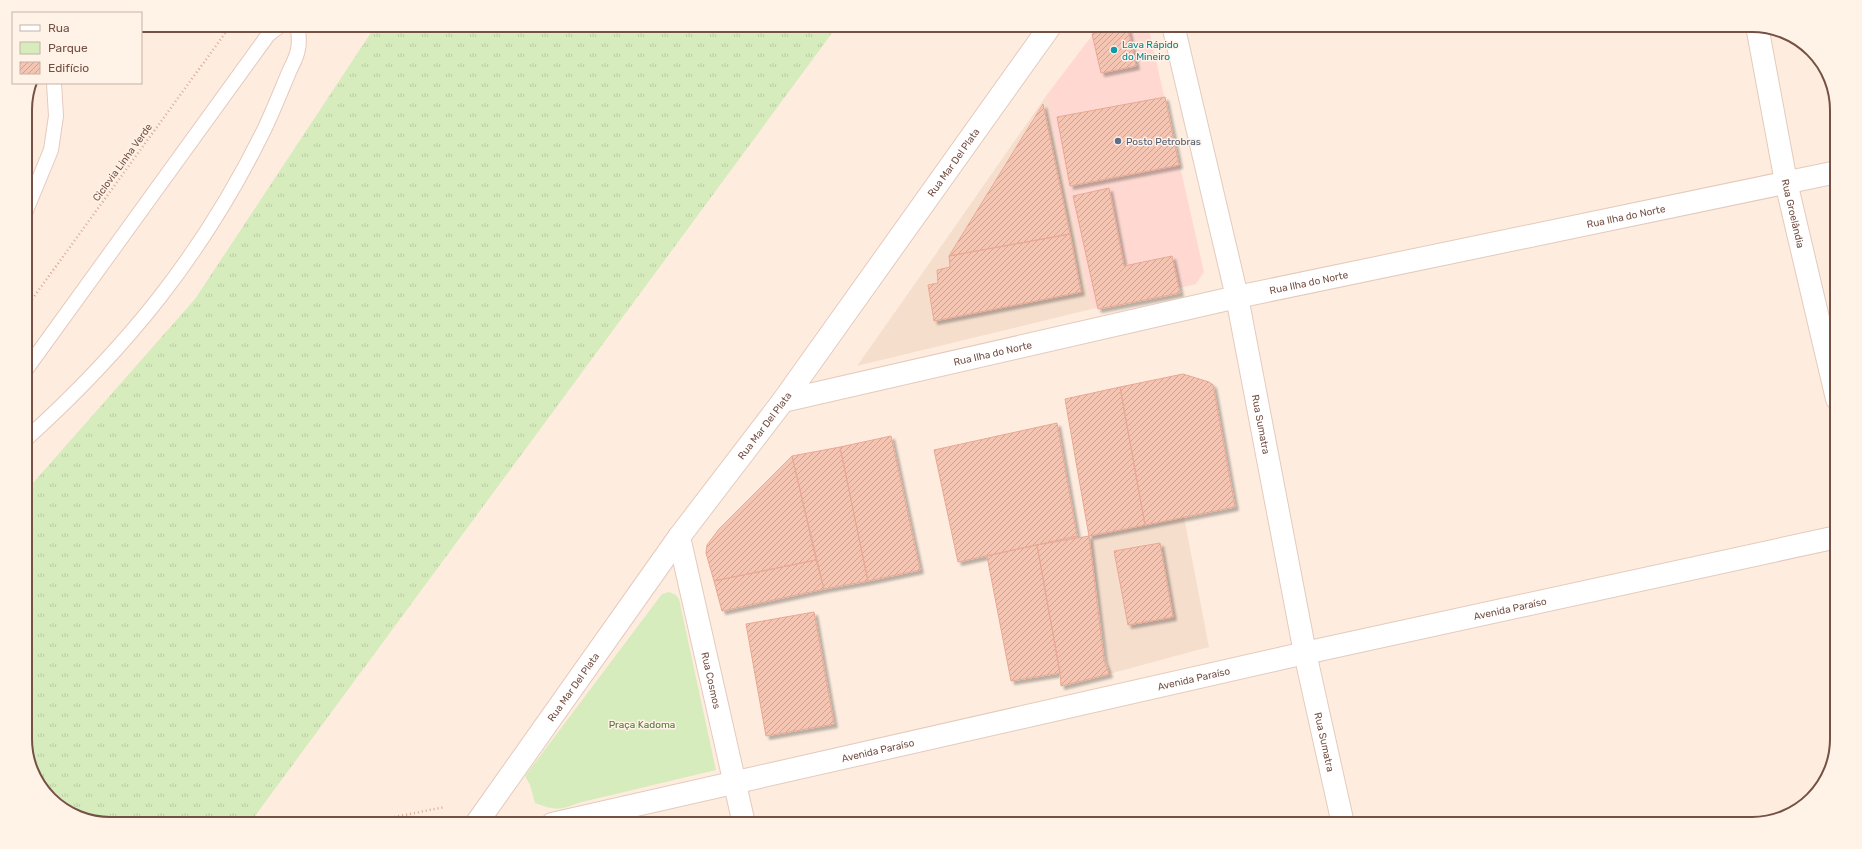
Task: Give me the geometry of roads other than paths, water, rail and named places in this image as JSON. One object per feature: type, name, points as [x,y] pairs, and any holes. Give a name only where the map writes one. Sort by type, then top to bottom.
[{"type":"street","name":"Rua Mar Del Plata","points":[[481,817],[679,537],[783,401],[1046,32]]},
{"type":"street","name":"Rua Sumatra","points":[[1175,32],[1237,297],[1305,653],[1341,817]]},
{"type":"street","name":"Rua Groelândia","points":[[1759,32],[1786,182],[1830,369]]},
{"type":"street","name":"Rua Ilha do Norte","points":[[783,401],[1237,297],[1830,173]]},
{"type":"street","name":"Rua Cosmos","points":[[679,537],[736,782],[743,817]]},
{"type":"street","name":"Avenida Paraíso","points":[[583,817],[1305,653],[1830,539]]},
{"type":"lane","points":[[32,361],[268,35],[272,32]]},
{"type":"lane","points":[[32,434],[62,407],[103,365],[142,321],[180,272],[216,219],[247,164],[275,108],[299,49],[298,32]]},
{"type":"lane","points":[[32,196],[51,150],[56,116],[54,84]]},
{"type":"place","name":"Lava Rápido do Mineiro","points":[[1114,50]]},
{"type":"place","name":"Posto Petrobras","points":[[1118,141]]},
{"type":"park label","name":"Praça Kadoma","points":[[642,724]]}]
